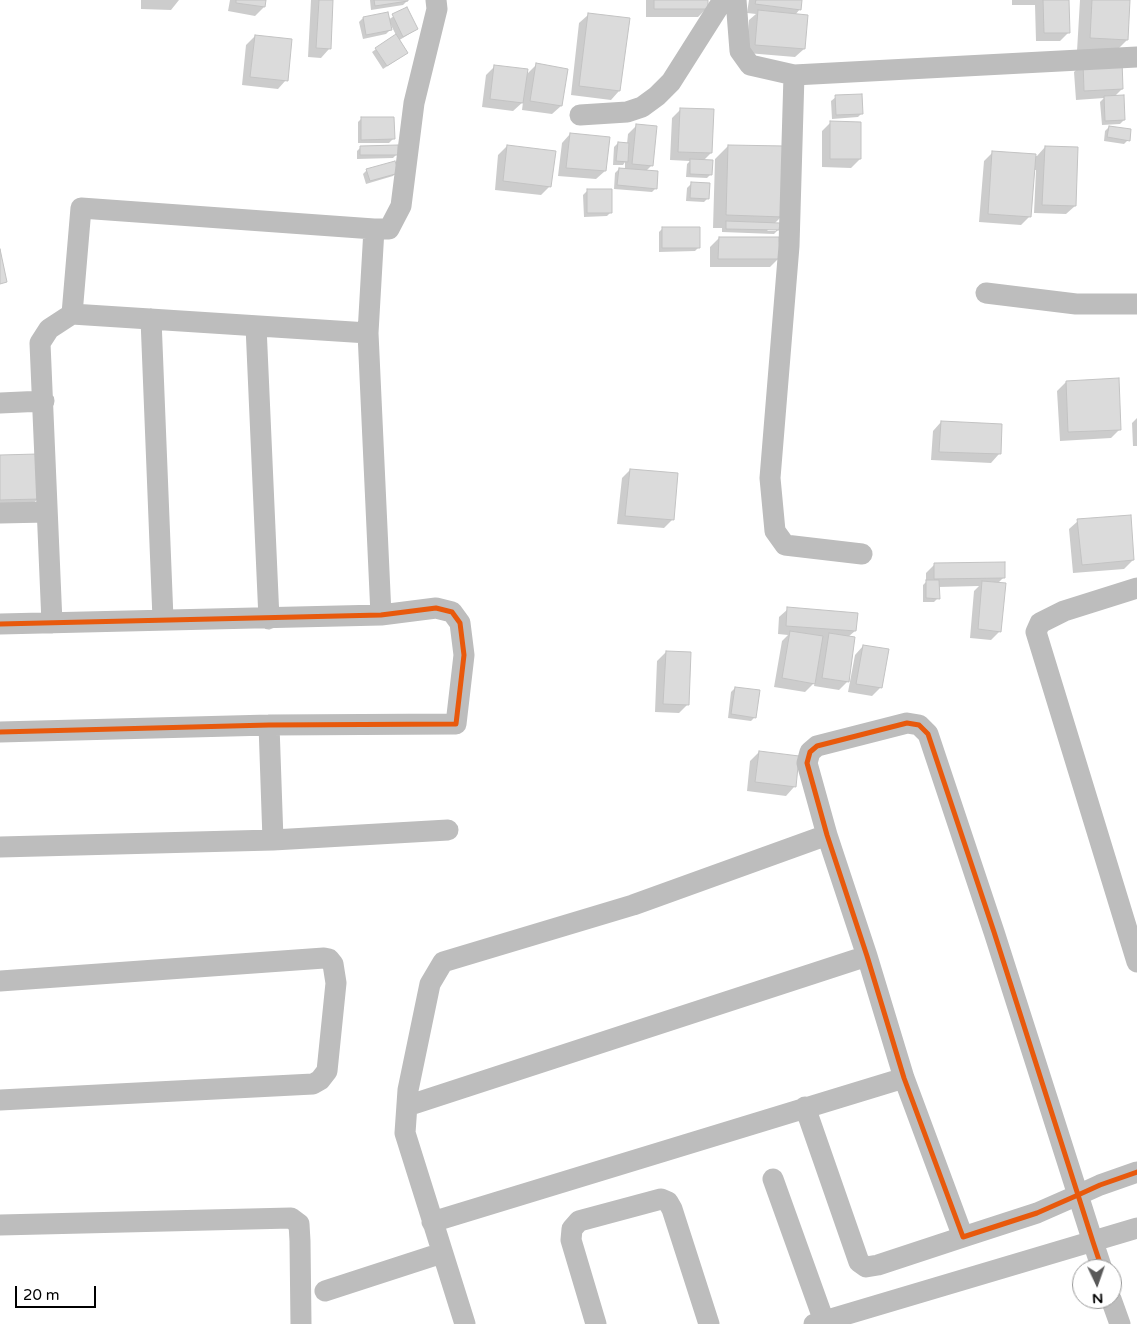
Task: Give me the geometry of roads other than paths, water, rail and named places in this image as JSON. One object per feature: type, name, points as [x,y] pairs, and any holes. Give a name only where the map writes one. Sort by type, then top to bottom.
[{"type":"street","points":[[72,314],[80,208],[389,229],[401,206],[414,103],[437,9],[436,0]]},
{"type":"street","points":[[580,115],[627,112],[642,107],[657,96],[671,82],[723,0]]},
{"type":"street","points":[[736,0],[740,51],[750,65],[794,75],[1137,57]]},
{"type":"street","points":[[794,75],[789,246],[770,478],[775,531],[785,544],[862,554]]},
{"type":"street","points":[[374,229],[368,333],[381,615]]},
{"type":"street","points":[[986,293],[1076,304],[1137,304]]},
{"type":"street","points":[[52,623],[44,401],[40,343],[50,329],[72,314],[368,333]]},
{"type":"street","points":[[151,320],[163,619]]},
{"type":"street","points":[[256,326],[269,619]]},
{"type":"street","points":[[0,403],[44,401]]},
{"type":"street","points":[[0,513],[47,512]]},
{"type":"street","points":[[1137,588],[1064,611],[1040,623],[1036,632],[1137,962]]},
{"type":"street","points":[[0,624],[381,615],[436,608],[452,612],[460,623],[464,655],[456,724],[269,725],[0,732]]},
{"type":"street","points":[[963,1237],[904,1078],[868,956],[827,835],[807,762],[810,752],[817,746],[907,723],[919,725],[928,734],[1099,1259]]},
{"type":"street","points":[[269,725],[273,840]]},
{"type":"street","points":[[0,847],[273,840],[448,830]]},
{"type":"street","points":[[465,1324],[405,1133],[408,1090],[430,984],[443,962],[633,905],[827,835]]},
{"type":"street","points":[[407,1106],[868,956]]},
{"type":"street","points":[[0,980],[324,958],[329,959],[333,964],[336,983],[327,1071],[320,1080],[313,1084],[0,1100]]},
{"type":"street","points":[[432,1222],[904,1078]]},
{"type":"street","points":[[805,1107],[859,1262],[866,1267],[878,1265],[1037,1213],[1137,1172]]},
{"type":"street","points":[[773,1179],[819,1323],[1137,1228]]},
{"type":"street","points":[[596,1324],[571,1240],[572,1229],[579,1221],[661,1199],[668,1202],[672,1209],[709,1324]]},
{"type":"street","points":[[0,1225],[290,1218],[298,1224],[300,1240],[301,1324]]},
{"type":"street","points":[[325,1290],[442,1253]]},
{"type":"street","points":[[1115,1309],[1120,1324]]}]
